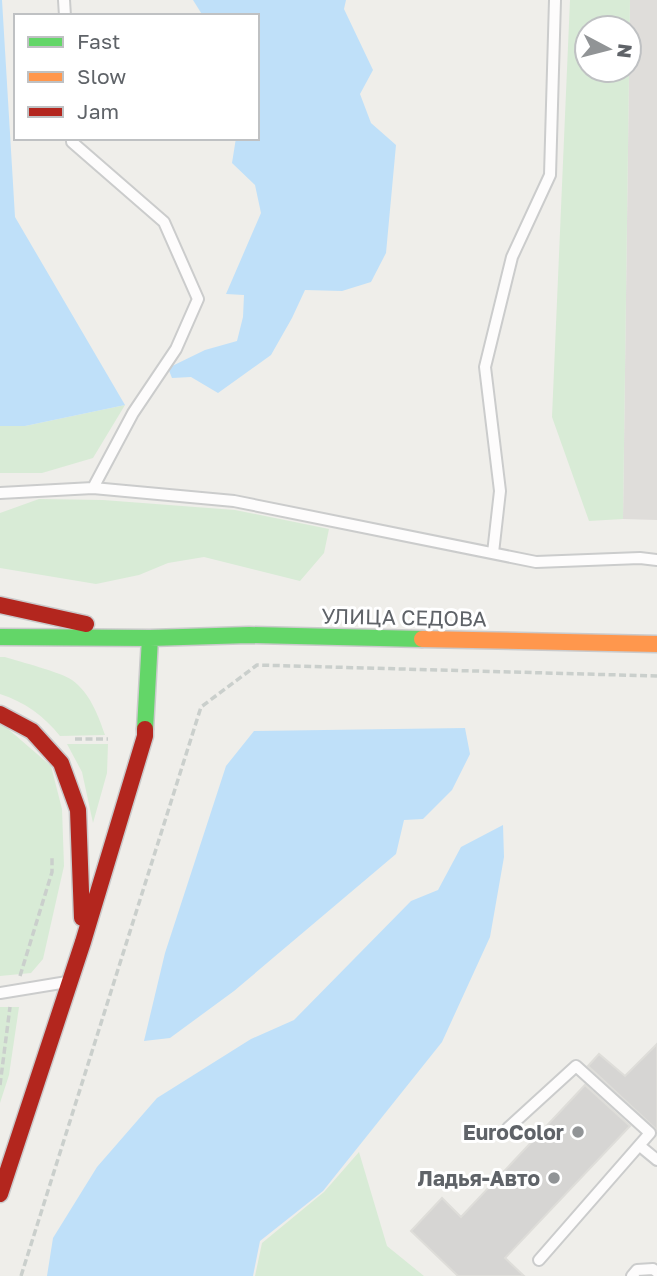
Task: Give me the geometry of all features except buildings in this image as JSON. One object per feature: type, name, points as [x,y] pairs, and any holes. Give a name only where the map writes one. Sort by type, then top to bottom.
[{"type":"main road","points":[[0,605],[150,638]]},
{"type":"main road","name":"УЛИЦА СЕДОВА","points":[[150,638],[249,635],[657,643]]},
{"type":"main road","points":[[0,638],[150,638]]},
{"type":"main road","points":[[0,1194],[83,942],[145,736],[150,638]]},
{"type":"main road","points":[[0,714],[32,731],[61,763],[78,810],[83,942]]},
{"type":"lane","points":[[493,553],[499,491],[485,367],[512,257],[550,175],[555,0]]},
{"type":"lane","points":[[72,140],[164,222],[198,299],[176,349],[133,413],[93,488]]},
{"type":"lane","points":[[0,493],[93,488],[234,501],[536,562],[640,558],[657,560]]},
{"type":"lane","points":[[0,993],[69,982]]},
{"type":"lane","points":[[508,1128],[576,1066],[650,1133],[539,1260]]},
{"type":"lane","points":[[640,1146],[657,1160]]},
{"type":"lane","points":[[632,1276],[637,1270],[653,1269],[657,1272]]},
{"type":"path","points":[[20,1276],[201,707],[257,665],[657,676]]},
{"type":"path","points":[[74,739],[108,739]]},
{"type":"path","points":[[0,1085],[8,1013],[52,872],[53,846]]},
{"type":"shaded area","points":[[630,0],[657,0],[657,520],[623,519],[629,84],[643,84],[643,14],[630,14]]},
{"type":"green space","points":[[570,0],[630,0],[630,14],[573,14],[573,84],[629,84],[623,519],[589,521],[552,417]]},
{"type":"green space","points":[[125,405],[93,458],[42,473],[0,473],[0,426],[25,426]]},
{"type":"green space","points":[[39,499],[103,500],[235,510],[329,529],[324,553],[300,581],[204,557],[168,563],[139,575],[96,584],[0,568],[0,513]]},
{"type":"green space","points":[[0,657],[72,680],[89,698],[105,735],[60,736],[33,710],[0,694]]},
{"type":"green space","points":[[0,722],[51,766],[62,809],[64,866],[43,959],[31,973],[0,976]]},
{"type":"green space","points":[[67,744],[108,744],[107,773],[93,823],[82,772]]},
{"type":"green space","points":[[0,1007],[19,1007],[9,1075],[0,1103]]},
{"type":"green space","points":[[359,1152],[387,1246],[424,1276],[255,1276],[262,1243],[324,1192]]},
{"type":"water","points":[[0,0],[15,217],[125,405],[25,426],[0,426]]},
{"type":"water","points":[[193,0],[346,0],[344,9],[373,70],[360,94],[371,123],[396,145],[386,253],[371,282],[342,291],[305,290],[271,355],[218,393],[191,377],[172,378],[168,368],[205,350],[237,341],[243,317],[244,295],[226,294],[261,213],[255,185],[232,163],[236,140],[259,140],[259,14],[202,14]]},
{"type":"water","points":[[465,728],[470,754],[452,790],[423,819],[404,820],[396,854],[234,991],[170,1038],[144,1041],[165,953],[226,766],[254,731]]},
{"type":"water","points":[[503,825],[504,857],[490,937],[442,1042],[323,1191],[260,1241],[253,1276],[47,1276],[53,1238],[97,1167],[157,1098],[251,1039],[294,1020],[411,901],[438,890],[461,847]]},
{"type":"traffic: fast","points":[[0,637],[150,638],[249,635],[422,639]]},
{"type":"traffic: fast","points":[[145,729],[150,638]]},
{"type":"traffic: slow","points":[[422,639],[657,644]]},
{"type":"traffic: jam","points":[[0,605],[86,624]]},
{"type":"traffic: jam","points":[[0,714],[32,731],[61,763],[78,810],[82,918]]},
{"type":"traffic: jam","points":[[0,1194],[83,942],[145,729]]},
{"type":"place","name":"EuroColor","points":[[578,1132]]},
{"type":"place","name":"Ладья-Авто","points":[[554,1178]]}]
